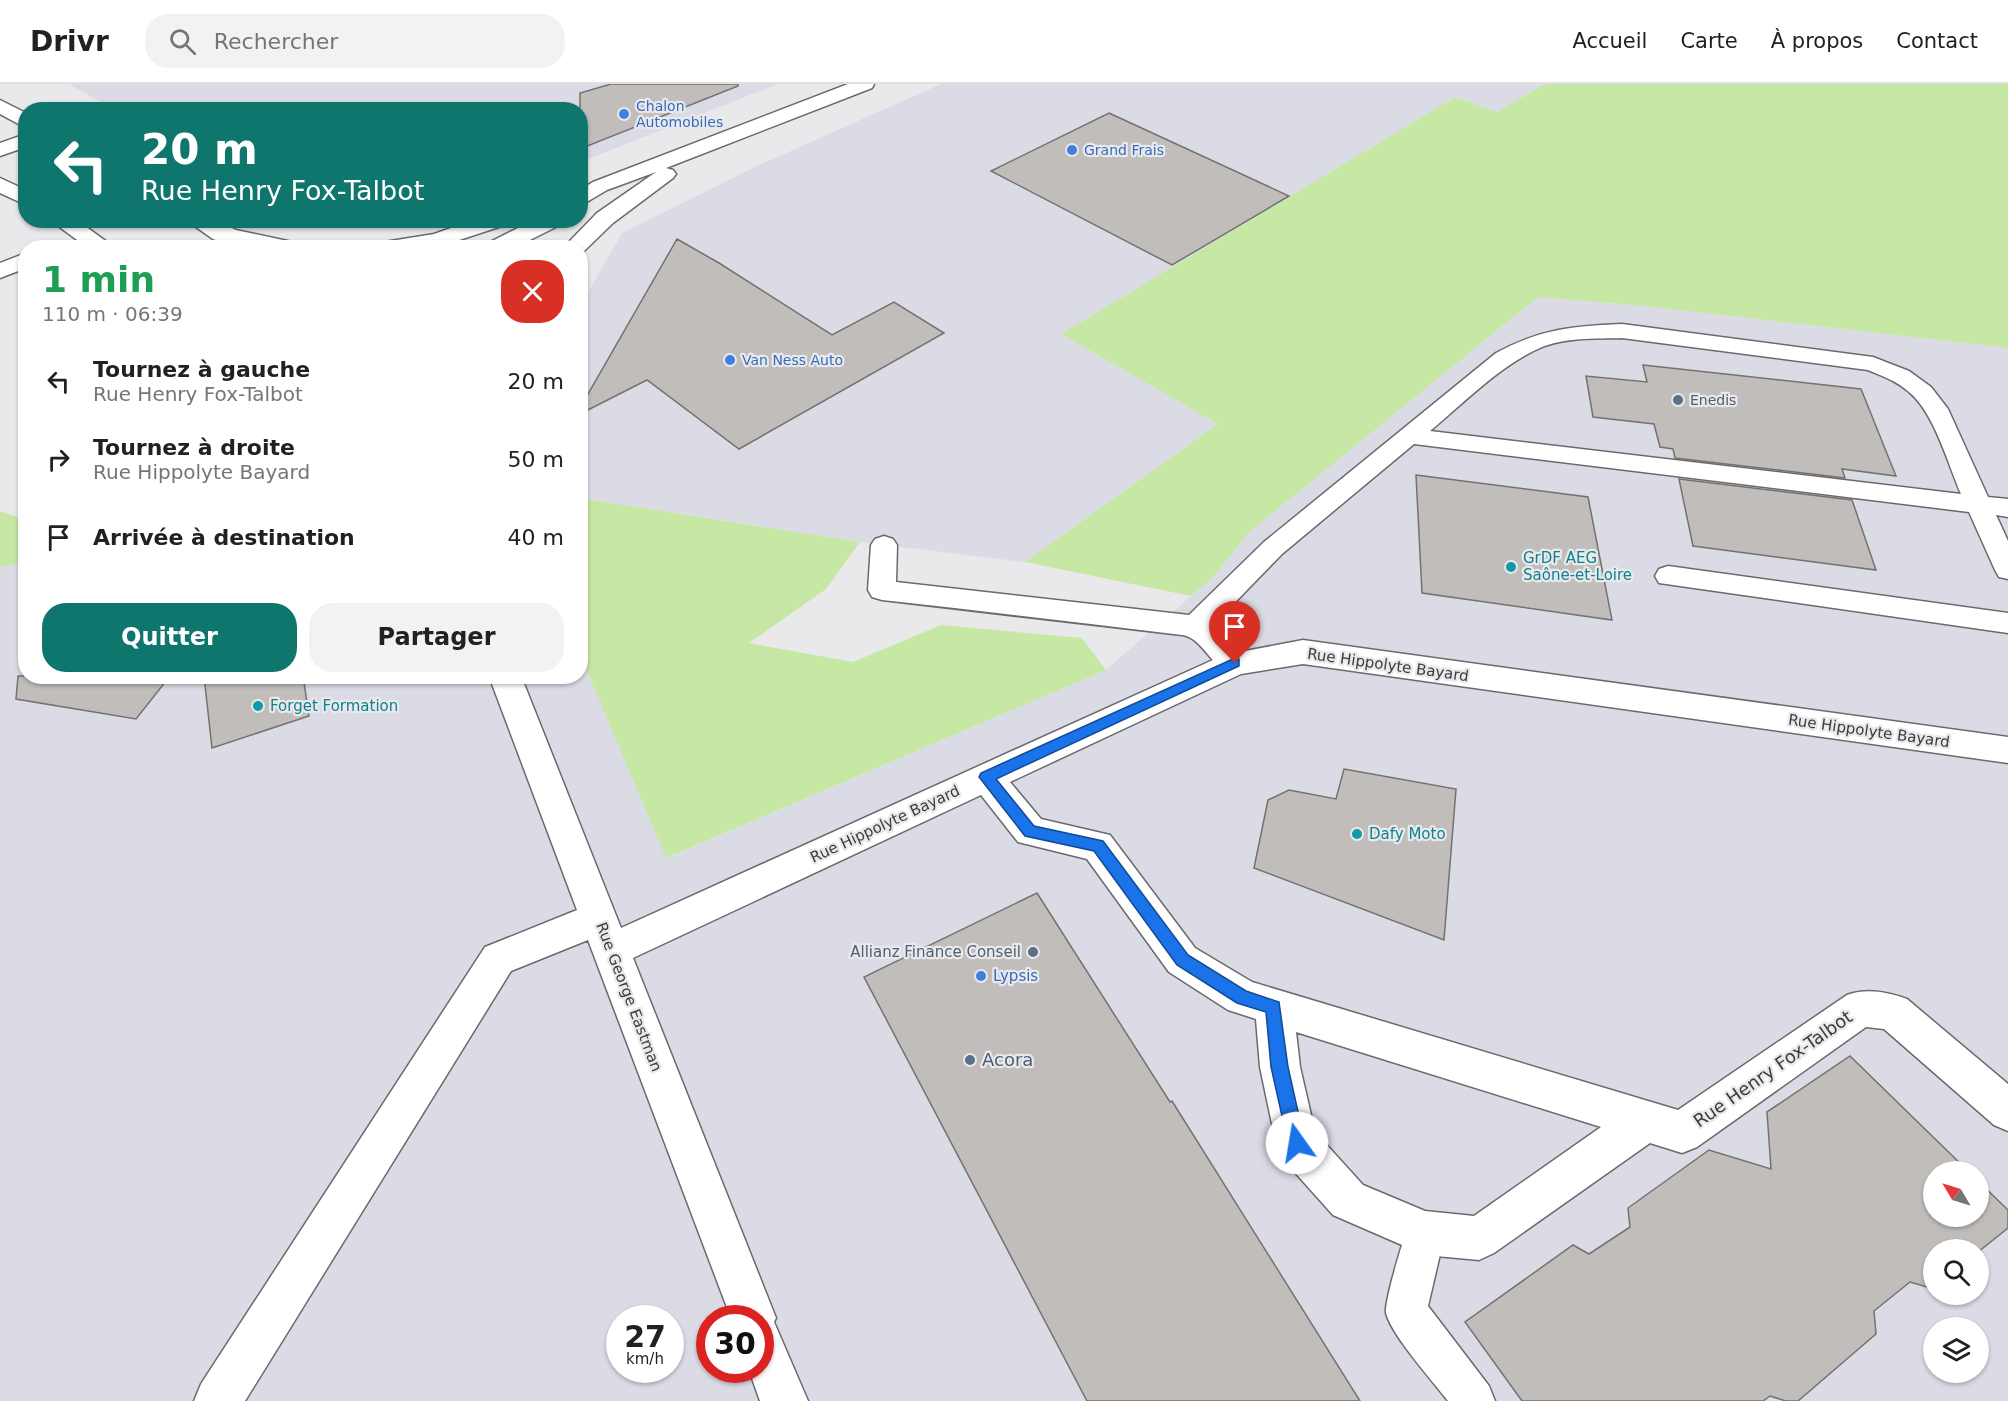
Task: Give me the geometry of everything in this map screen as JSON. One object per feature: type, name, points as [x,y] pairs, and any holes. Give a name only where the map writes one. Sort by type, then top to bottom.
[{"type":"street","points":[[590,190],[865,84]]},
{"type":"street","points":[[0,106],[18,117]]},
{"type":"street","points":[[0,150],[18,143]]},
{"type":"street","points":[[582,240],[605,218],[701,149]]},
{"type":"street","points":[[0,184],[18,194]]},
{"type":"street","points":[[72,228],[91,240]]},
{"type":"street","points":[[209,228],[227,240]]},
{"type":"street","points":[[438,240],[473,228]]},
{"type":"street","points":[[514,240],[542,228]]},
{"type":"street","points":[[76,240],[85,236]]},
{"type":"street","points":[[0,271],[18,263]]},
{"type":"street","name":"Rue Hippolyte Bayard","points":[[218,1401],[498,959],[604,934],[986,777],[1235,663],[1303,652],[2008,750]]},
{"type":"street","name":"Rue George Eastman","points":[[508,684],[748,1305]]},
{"type":"street","name":"Rue Henry Fox-Talbot","points":[[986,777],[1030,832],[1098,846],[1182,960],[1242,997],[1682,1132],[1861,1008],[1893,1011],[2008,1111]]},
{"type":"street","points":[[1274,1007],[1280,1067],[1297,1143],[1348,1200],[1425,1233],[1479,1238],[1646,1121]]},
{"type":"street","points":[[774,1375],[784,1401]]},
{"type":"lane","points":[[1195,626],[1273,548],[1504,358],[1534,342],[1572,333],[1622,331],[1873,364],[1904,377],[1923,389],[1936,409],[2008,570]]},
{"type":"lane","points":[[1409,436],[2008,508]]},
{"type":"lane","points":[[884,544],[882,590],[1195,626],[1235,663]]},
{"type":"lane","points":[[1668,576],[2008,623]]},
{"type":"lane","points":[[1425,1233],[1406,1311],[1474,1401]]},
{"type":"shaded area","points":[[69,84],[778,84],[588,159],[588,102],[100,102]]},
{"type":"shaded area","points":[[941,84],[1545,84],[1497,112],[1455,97],[1061,334],[1218,424],[1025,562],[860,542],[588,499],[588,293],[622,233],[759,165]]},
{"type":"shaded area","points":[[1538,297],[1643,306],[2008,348],[2008,1401],[0,1401],[0,567],[18,563],[18,684],[588,684],[588,673],[667,858],[1106,670],[1214,576],[1247,533]]},
{"type":"green space","points":[[1545,84],[2008,84],[2008,348],[1643,306],[1538,297],[1248,533],[1214,576],[1191,596],[1025,562],[1218,424],[1061,334],[1455,97],[1497,112]]},
{"type":"green space","points":[[588,499],[860,542],[826,589],[749,643],[853,662],[941,625],[1082,638],[1106,670],[666,858],[588,674]]},
{"type":"green space","points":[[0,511],[18,517],[18,563],[0,567]]},
{"type":"building","name":"Chalon Automobiles","points":[[611,84],[738,84],[738,86],[588,146],[588,102],[580,102],[580,93]]},
{"type":"building","points":[[1109,113],[1289,196],[1172,265],[991,171]]},
{"type":"building","name":"Van Ness Auto","points":[[677,239],[832,335],[894,302],[944,333],[739,449],[647,380],[588,410],[588,394]]},
{"type":"building","points":[[1643,365],[1861,389],[1896,476],[1842,469],[1845,478],[1675,458],[1673,449],[1660,447],[1654,424],[1593,417],[1586,376],[1647,382]]},
{"type":"building","name":"GrDF AEG Saône-et-Loire","points":[[1416,475],[1588,497],[1612,620],[1422,593]]},
{"type":"building","points":[[1679,479],[1852,500],[1876,570],[1693,546]]},
{"type":"building","points":[[18,676],[18,684],[164,684],[136,719],[16,699]]},
{"type":"building","points":[[205,684],[304,684],[309,716],[212,748]]},
{"type":"building","name":"Dafy Moto","points":[[1344,769],[1456,789],[1444,940],[1254,868],[1268,800],[1289,790],[1336,799]]},
{"type":"building","points":[[1037,893],[1170,1102],[1172,1101],[1360,1401],[1087,1401],[864,977]]},
{"type":"building","points":[[1850,1056],[1958,1161],[1923,1161],[1923,1227],[1989,1227],[1989,1192],[2008,1210],[2008,1228],[1989,1243],[1989,1239],[1923,1239],[1923,1286],[1910,1282],[1874,1311],[1876,1334],[1798,1401],[1786,1401],[1770,1396],[1763,1401],[1522,1401],[1465,1322],[1573,1245],[1589,1254],[1630,1227],[1628,1208],[1709,1150],[1771,1169],[1767,1112]]},
{"type":"place","name":"Chalon Automobiles","points":[[624,114]]},
{"type":"place","name":"Grand Frais","points":[[1072,150]]},
{"type":"place","name":"Van Ness Auto","points":[[730,360]]},
{"type":"place","name":"Enedis","points":[[1678,400]]},
{"type":"place","name":"GrDF AEG Saône-et-Loire","points":[[1511,567]]},
{"type":"place","name":"Forget Formation","points":[[258,706]]},
{"type":"place","name":"Dafy Moto","points":[[1357,834]]},
{"type":"place","name":"Allianz Finance Conseil","points":[[1033,952]]},
{"type":"place","name":"Lypsis","points":[[981,976]]},
{"type":"place","name":"Acora","points":[[970,1060]]},
{"type":"route","points":[[1235,663],[986,777],[1030,832],[1098,846],[1182,960],[1242,997],[1274,1007],[1280,1067],[1297,1143]]}]
